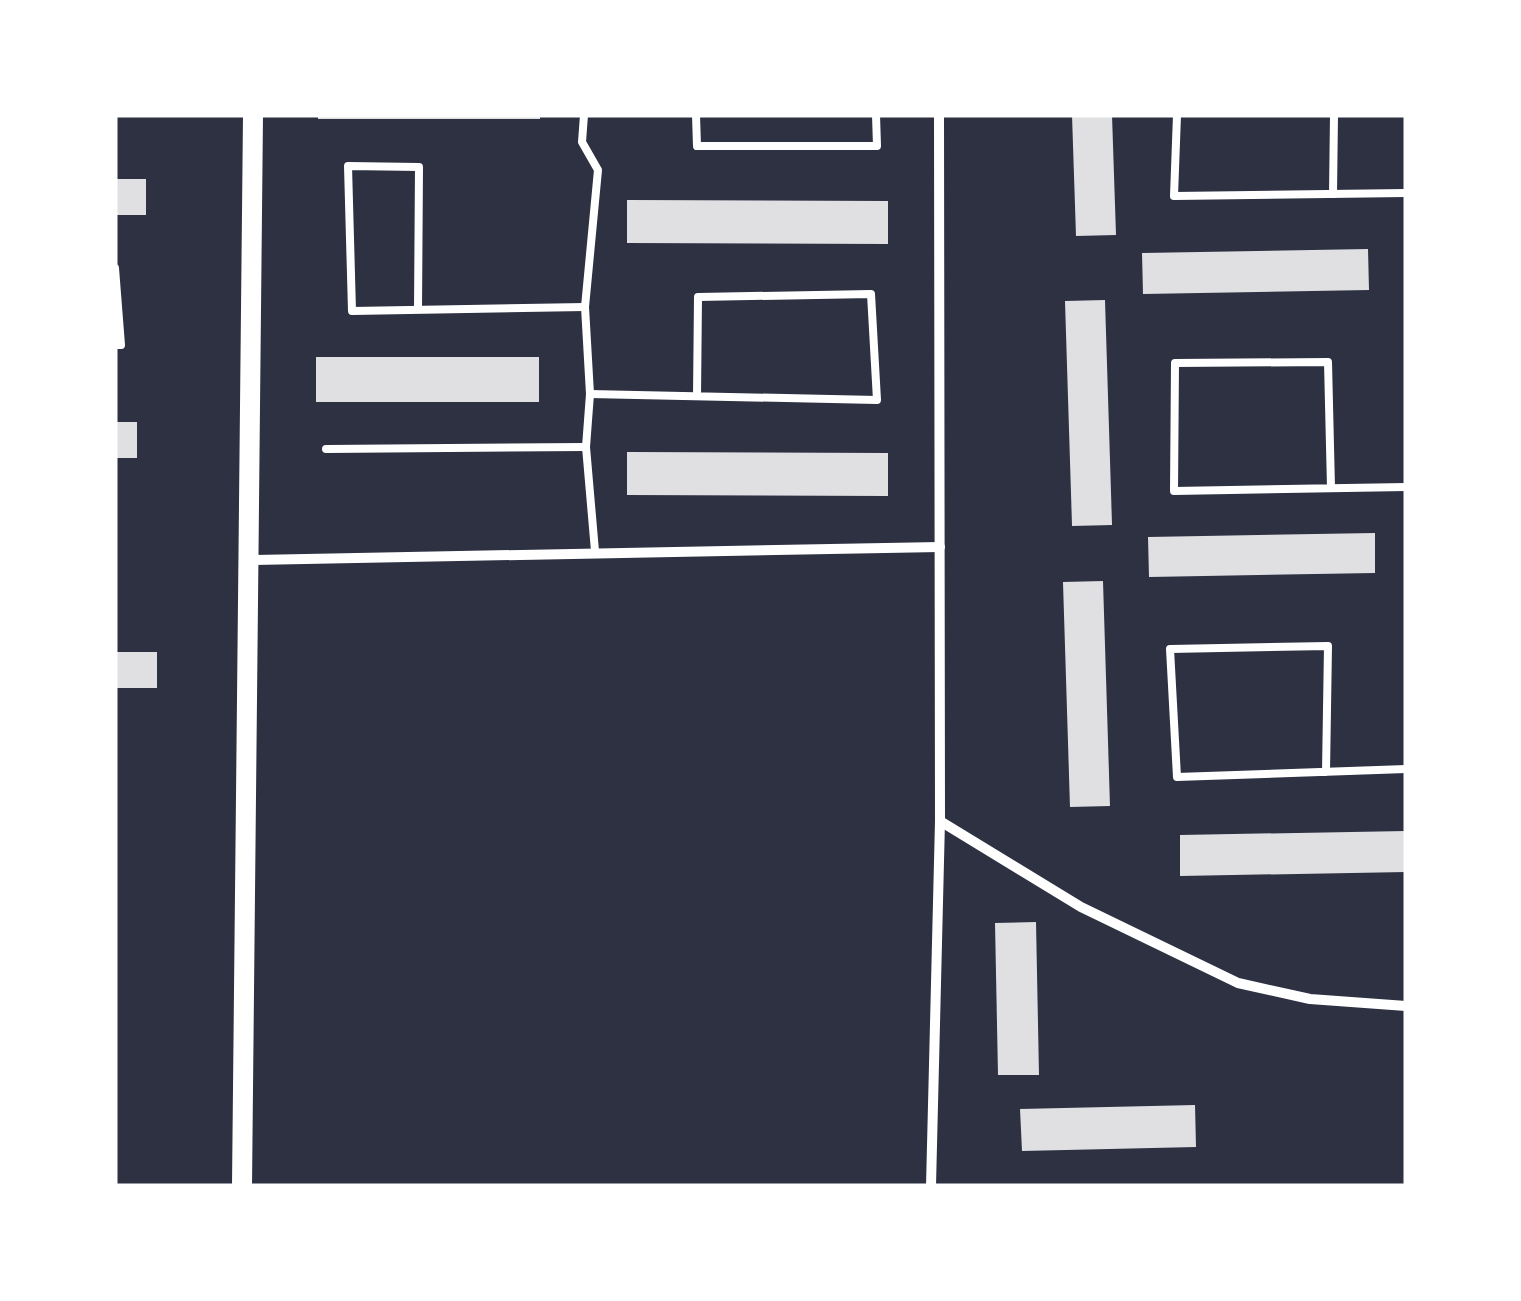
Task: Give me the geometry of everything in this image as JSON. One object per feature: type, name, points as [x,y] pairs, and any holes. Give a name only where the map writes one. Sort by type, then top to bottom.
[{"type":"main road","points":[[242,1186],[253,115]]},
{"type":"street","points":[[930,1186],[940,821],[939,115]]},
{"type":"street","points":[[249,560],[940,548]]},
{"type":"street","points":[[940,821],[1081,907],[1238,983],[1310,999],[1406,1006]]},
{"type":"lane","points":[[584,115],[582,142],[598,170],[585,307],[590,394],[586,447],[595,551]]},
{"type":"lane","points":[[696,115],[697,146],[877,146],[876,115]]},
{"type":"lane","points":[[1177,115],[1174,196],[1406,193]]},
{"type":"lane","points":[[1333,194],[1334,115]]},
{"type":"lane","points":[[418,310],[418,167],[348,166],[352,311],[418,310],[585,307]]},
{"type":"lane","points":[[115,268],[121,345],[115,345]]},
{"type":"lane","points":[[590,394],[877,400],[871,294],[698,297],[697,396]]},
{"type":"lane","points":[[1332,488],[1328,362],[1175,362],[1174,491],[1406,487]]},
{"type":"lane","points":[[326,448],[586,447]]},
{"type":"lane","points":[[1326,772],[1328,646],[1170,649],[1178,777],[1326,772],[1406,769]]},
{"type":"building","points":[[318,115],[540,115],[540,119],[318,119]]},
{"type":"building","points":[[1072,115],[1112,115],[1116,235],[1076,236]]},
{"type":"building","points":[[115,179],[146,179],[146,215],[115,215]]},
{"type":"building","points":[[627,200],[888,201],[888,244],[627,243]]},
{"type":"building","points":[[1368,249],[1369,290],[1143,294],[1142,253]]},
{"type":"building","points":[[1105,300],[1112,525],[1072,526],[1065,301]]},
{"type":"building","points":[[316,357],[539,357],[539,402],[316,402]]},
{"type":"building","points":[[115,422],[137,422],[137,458],[115,458]]},
{"type":"building","points":[[627,452],[888,453],[888,496],[627,495]]},
{"type":"building","points":[[1375,533],[1375,573],[1149,577],[1148,537]]},
{"type":"building","points":[[1103,581],[1110,806],[1070,807],[1063,582]]},
{"type":"building","points":[[115,652],[157,652],[157,688],[115,688]]},
{"type":"building","points":[[1406,831],[1406,872],[1180,876],[1180,835]]},
{"type":"building","points":[[1036,922],[1039,1075],[998,1075],[995,923]]},
{"type":"building","points":[[1195,1105],[1196,1147],[1022,1151],[1020,1109]]}]
